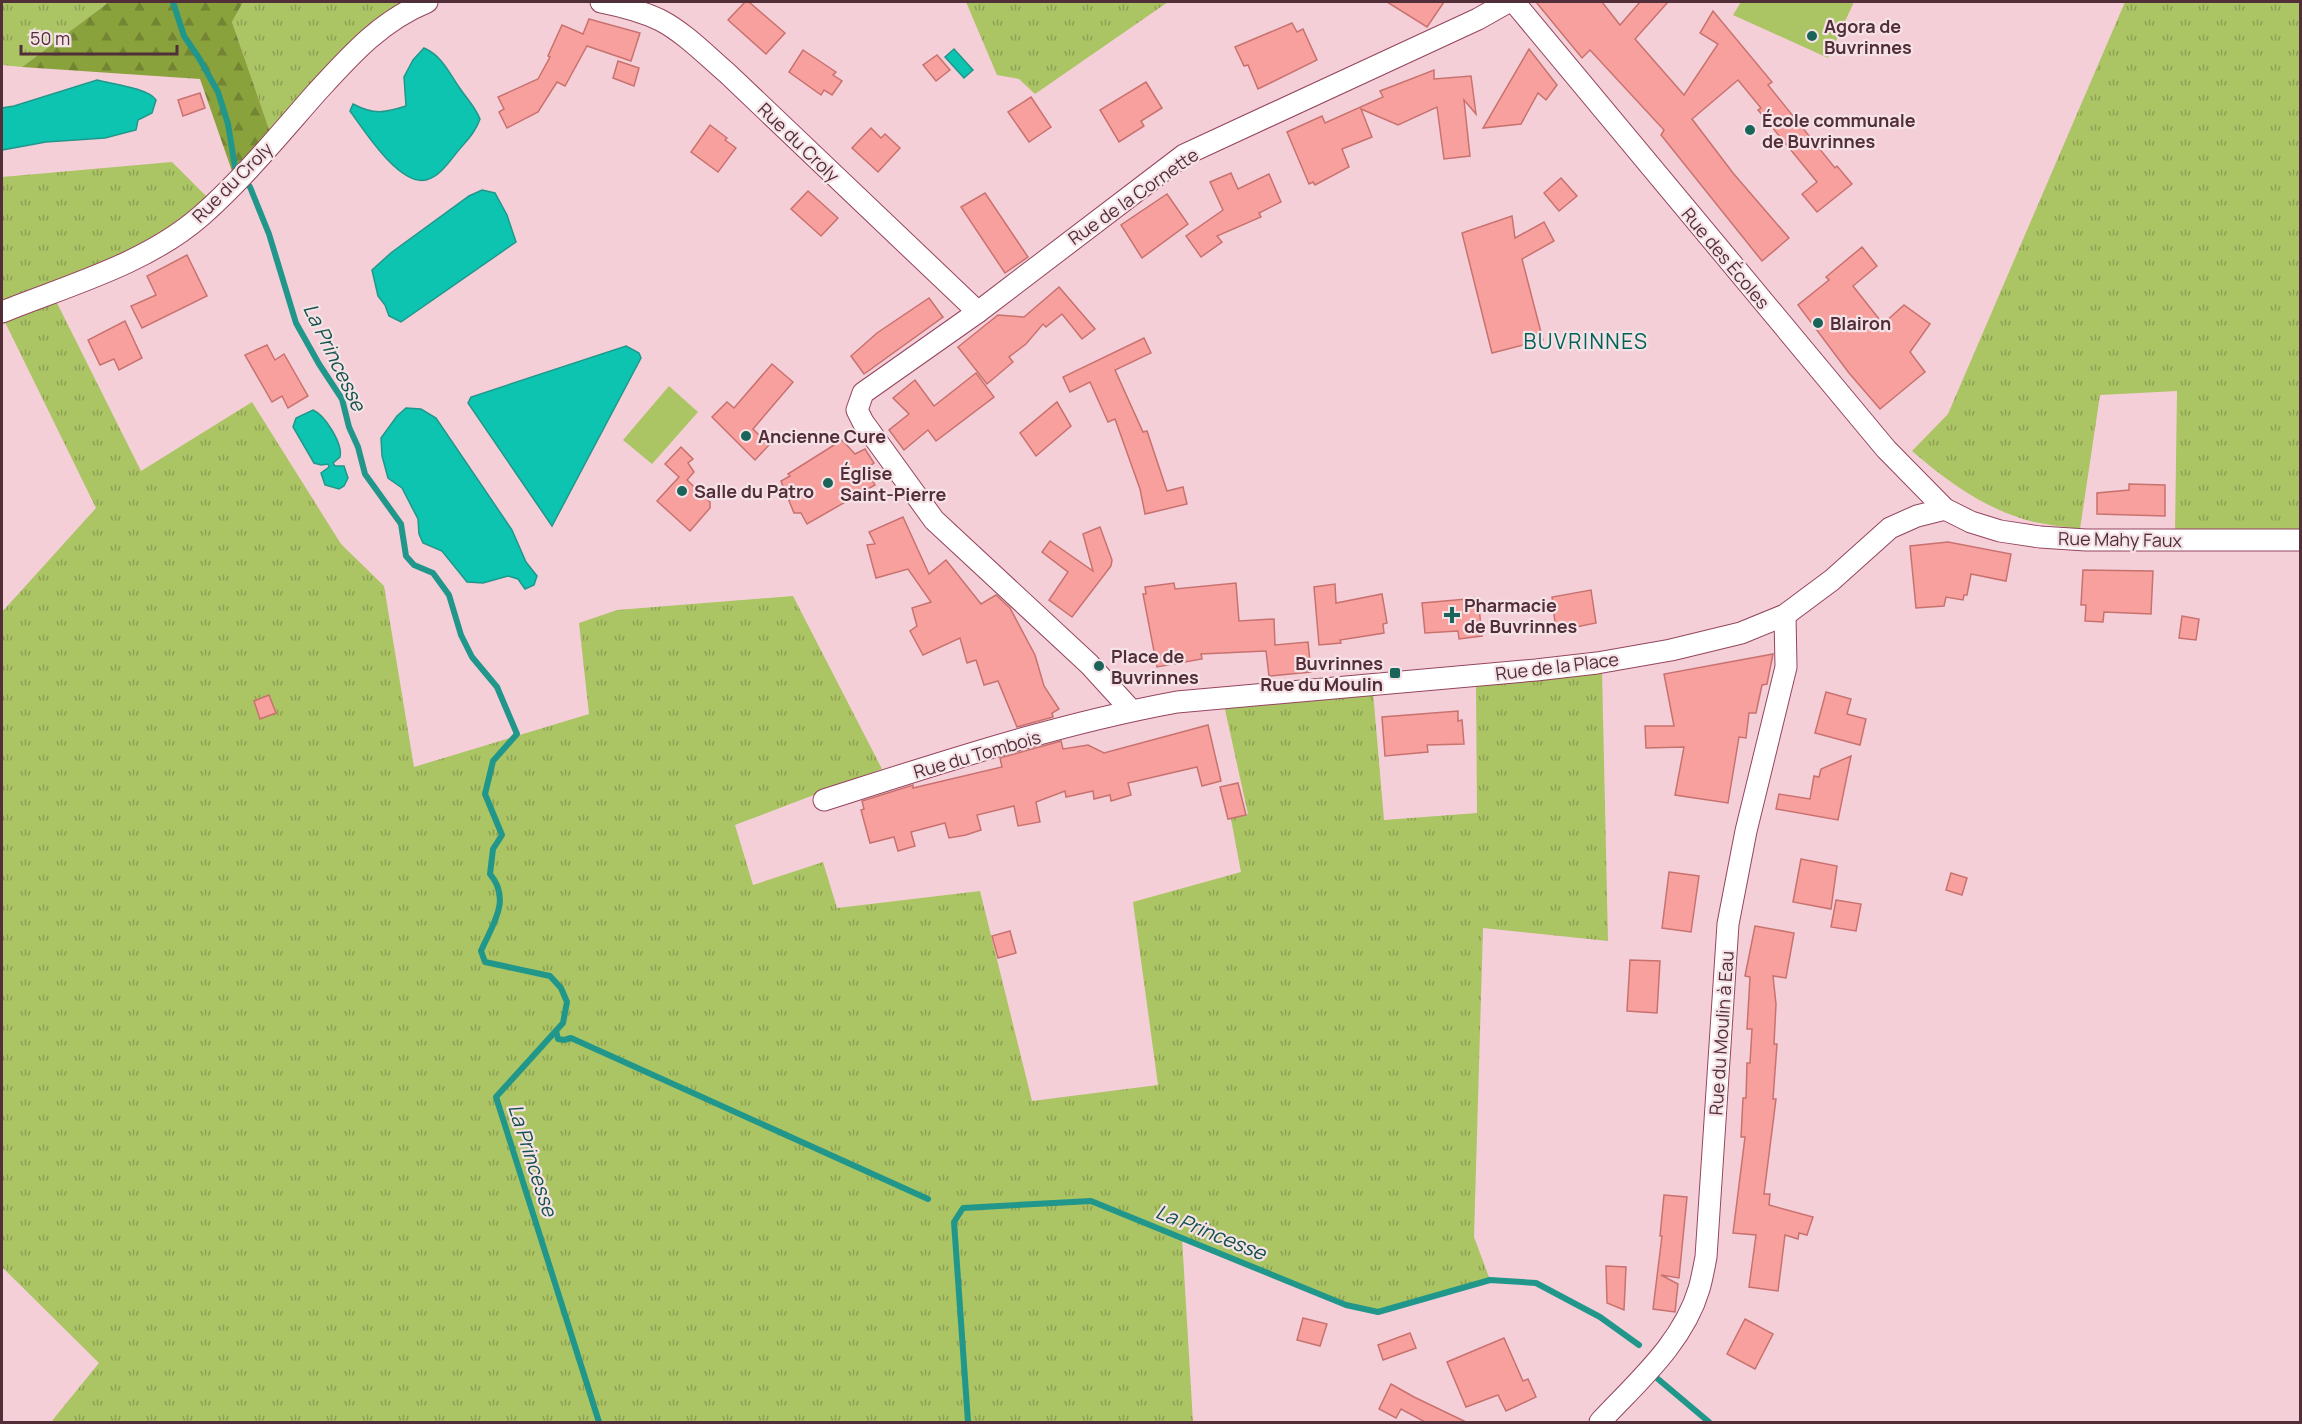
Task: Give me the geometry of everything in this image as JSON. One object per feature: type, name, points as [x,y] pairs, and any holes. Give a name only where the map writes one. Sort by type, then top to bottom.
[{"type":"street","name":"Rue du Croly","points":[[2,312],[145,254],[169,241],[230,188],[360,45],[389,22],[427,2]]},
{"type":"street","name":"Rue du Croly","points":[[601,2],[628,8],[660,21],[695,45],[978,312]]},
{"type":"street","name":"Rue de la Cornette","points":[[1131,710],[1089,664],[934,520],[863,422],[857,410],[863,393],[978,312],[1184,156],[1478,19],[1508,2]]},
{"type":"street","name":"Rue des Écoles","points":[[1514,2],[1886,449],[1945,509]]},
{"type":"street","name":"Rue Mahy Faux","points":[[1945,509],[1971,522],[2000,531],[2040,537],[2086,540],[2301,540]]},
{"type":"street","name":"Rue de la Place","points":[[1131,710],[1177,702],[1597,663],[1671,650],[1741,633],[1785,615],[1832,580],[1890,528],[1917,516],[1945,509]]},
{"type":"street","name":"Rue du Moulin à Eau","points":[[1600,1422],[1663,1355],[1686,1321],[1699,1289],[1706,1257],[1728,924],[1746,831],[1786,667],[1785,615]]},
{"type":"street","name":"Rue du Tombois","points":[[824,800],[944,762],[1131,710]]},
{"type":"green space","points":[[2,2],[109,2],[22,67],[2,65]]},
{"type":"green space","points":[[109,2],[243,2],[232,22],[270,132],[233,174],[200,79],[22,67]]},
{"type":"green space","points":[[243,2],[409,2],[270,132],[232,22]]},
{"type":"green space","points":[[966,2],[1168,2],[1035,94],[1019,79],[997,75]]},
{"type":"green space","name":"Agora de Buvrinnes","points":[[1741,2],[1854,2],[1828,58],[1733,15]]},
{"type":"green space","points":[[2125,2],[2300,2],[2300,530],[2175,532],[2177,391],[2100,395],[2080,529],[2034,522],[2000,510],[1968,494],[1912,451],[1948,414]]},
{"type":"green space","points":[[172,162],[209,199],[148,244],[2,302],[2,177]]},
{"type":"green space","points":[[55,299],[141,471],[252,402],[341,544],[384,586],[414,767],[589,714],[579,623],[617,610],[793,596],[882,769],[735,825],[753,885],[823,862],[837,908],[980,891],[1032,1101],[1158,1085],[1133,902],[1241,872],[1231,819],[1248,814],[1224,705],[1373,692],[1384,820],[1477,813],[1476,685],[1602,671],[1608,941],[1483,928],[1474,1237],[1490,1280],[1378,1312],[1346,1305],[1182,1238],[1193,1422],[51,1422],[99,1363],[2,1267],[2,612],[96,508],[4,320]]},
{"type":"green space","points":[[669,386],[698,412],[652,464],[623,440]]},
{"type":"shaded area","points":[[424,48],[436,55],[444,64],[480,119],[472,134],[445,167],[426,180],[416,180],[394,166],[383,155],[350,111],[353,104],[379,112],[406,106],[404,77],[413,60]]},
{"type":"shaded area","points":[[954,49],[973,70],[964,78],[945,57]]},
{"type":"shaded area","points":[[97,80],[146,92],[156,100],[152,113],[138,120],[136,130],[105,138],[46,142],[2,150],[2,108]]},
{"type":"shaded area","points":[[482,190],[495,193],[507,215],[516,242],[401,322],[389,316],[378,296],[372,270],[392,252],[469,196]]},
{"type":"shaded area","points":[[626,346],[639,353],[641,358],[552,526],[468,403],[471,397]]},
{"type":"shaded area","points":[[406,408],[421,409],[436,418],[512,530],[526,562],[537,576],[534,585],[525,589],[518,579],[508,576],[483,583],[467,582],[442,551],[423,543],[419,534],[418,519],[402,488],[388,478],[382,456],[381,438]]},
{"type":"shaded area","points":[[313,410],[328,424],[339,445],[340,457],[333,463],[335,466],[344,466],[348,478],[344,486],[339,489],[325,485],[321,473],[329,467],[328,464],[314,463],[293,427],[296,418]]},
{"type":"building","points":[[745,2],[749,2],[785,33],[766,54],[728,20]]},
{"type":"building","points":[[1387,2],[1444,2],[1427,27]]},
{"type":"building","points":[[1536,2],[1602,2],[1620,25],[1640,2],[1668,2],[1635,39],[1684,95],[1718,44],[1700,33],[1713,11],[1772,82],[1768,85],[1835,168],[1837,166],[1852,184],[1817,212],[1802,194],[1817,182],[1758,110],[1761,108],[1738,80],[1692,119],[1733,173],[1789,238],[1762,261],[1661,135],[1664,130],[1590,50],[1582,58]]},
{"type":"building","points":[[589,19],[640,33],[631,61],[587,46],[565,86],[557,82],[538,112],[507,128],[499,112],[504,109],[498,97],[538,79],[550,57],[548,56],[562,25],[583,34]]},
{"type":"building","points":[[1292,23],[1297,32],[1303,29],[1317,60],[1258,89],[1248,65],[1244,66],[1235,47]]},
{"type":"building","points":[[1529,49],[1557,85],[1546,100],[1538,93],[1521,124],[1483,128]]},
{"type":"building","points":[[803,50],[836,72],[833,75],[842,81],[832,95],[824,90],[821,95],[789,72]]},
{"type":"building","points":[[937,55],[950,70],[936,81],[923,65]]},
{"type":"building","points":[[618,61],[639,68],[634,86],[613,78]]},
{"type":"building","points":[[1434,70],[1434,79],[1471,76],[1476,114],[1464,100],[1470,156],[1444,159],[1437,107],[1398,125],[1361,109],[1372,137],[1342,149],[1349,167],[1315,185],[1313,182],[1309,184],[1287,132],[1322,116],[1325,123],[1383,97],[1380,91]]},
{"type":"building","points":[[1146,82],[1162,108],[1141,121],[1144,126],[1119,142],[1100,110]]},
{"type":"building","points":[[200,93],[205,108],[183,116],[178,100]]},
{"type":"building","points":[[1031,97],[1051,127],[1029,142],[1008,112]]},
{"type":"building","points":[[710,125],[736,148],[718,172],[691,152]]},
{"type":"building","points":[[871,128],[881,138],[885,134],[900,148],[878,172],[852,148]]},
{"type":"building","points":[[1231,173],[1238,189],[1269,174],[1281,202],[1259,213],[1261,217],[1217,236],[1222,242],[1201,257],[1186,236],[1223,210],[1210,182]]},
{"type":"building","points":[[1561,178],[1577,196],[1559,211],[1544,193]]},
{"type":"building","points":[[808,191],[838,218],[821,236],[791,209]]},
{"type":"building","points":[[985,193],[1028,257],[1005,273],[961,207]]},
{"type":"building","points":[[1167,194],[1188,224],[1142,258],[1121,225]]},
{"type":"building","points":[[1512,216],[1515,238],[1544,222],[1554,241],[1522,259],[1543,340],[1492,353],[1462,233]]},
{"type":"building","points":[[1862,247],[1877,266],[1853,286],[1883,324],[1904,305],[1930,324],[1910,352],[1925,372],[1880,409],[1849,373],[1798,305],[1829,280],[1826,277]]},
{"type":"building","points":[[187,255],[207,296],[142,328],[131,306],[156,295],[147,276]]},
{"type":"building","points":[[1059,287],[1095,329],[1082,339],[1062,314],[1046,327],[1043,324],[1026,344],[1009,357],[1013,362],[987,384],[958,347],[998,315],[1024,317]]},
{"type":"building","points":[[929,298],[943,317],[864,374],[851,356],[877,333]]},
{"type":"building","points":[[125,321],[142,358],[119,370],[114,359],[100,365],[88,340]]},
{"type":"building","points":[[1144,338],[1151,353],[1115,370],[1143,432],[1147,431],[1167,491],[1183,487],[1187,504],[1145,514],[1140,489],[1115,419],[1108,422],[1090,382],[1070,392],[1063,377]]},
{"type":"building","points":[[267,345],[275,360],[284,354],[308,396],[288,408],[282,396],[272,402],[245,355]]},
{"type":"building","points":[[772,364],[793,382],[753,429],[769,445],[755,460],[712,417],[727,402],[734,408]]},
{"type":"building","points":[[976,373],[994,397],[936,441],[928,430],[904,450],[889,430],[909,414],[893,398],[915,380],[934,406]]},
{"type":"building","points":[[1057,402],[1071,426],[1036,456],[1020,433]]},
{"type":"building","name":"Église Saint-Pierre","points":[[842,440],[855,454],[865,449],[874,463],[866,469],[875,485],[807,524],[801,513],[794,513],[781,481],[790,476],[788,474]]},
{"type":"building","name":"Salle du Patro","points":[[681,447],[693,459],[688,463],[694,472],[687,480],[710,502],[710,508],[690,531],[657,501],[679,477],[665,464]]},
{"type":"building","points":[[2129,484],[2165,485],[2165,516],[2097,514],[2097,493],[2129,490]]},
{"type":"building","points":[[903,517],[929,574],[946,560],[981,604],[996,595],[1010,608],[1035,655],[1044,686],[1059,709],[1052,713],[1053,717],[1017,727],[998,681],[984,685],[976,660],[967,663],[960,638],[923,655],[910,631],[917,626],[912,608],[931,602],[908,569],[876,578],[867,545],[875,544],[869,532]]},
{"type":"building","points":[[1100,527],[1112,560],[1111,566],[1072,617],[1049,600],[1068,572],[1042,552],[1050,541],[1093,571],[1083,534]]},
{"type":"building","points":[[1948,542],[2011,554],[2006,581],[1971,574],[1967,595],[1964,595],[1963,600],[1946,597],[1944,606],[1916,608],[1910,546]]},
{"type":"building","points":[[2083,570],[2153,571],[2151,614],[2104,612],[2103,622],[2085,621],[2086,605],[2081,605]]},
{"type":"building","points":[[1174,583],[1175,589],[1236,583],[1239,621],[1274,619],[1275,645],[1308,642],[1311,672],[1269,676],[1266,651],[1201,654],[1202,659],[1157,667],[1143,594],[1146,594],[1145,587]]},
{"type":"building","points":[[1335,584],[1336,603],[1382,594],[1387,623],[1383,624],[1384,633],[1340,640],[1341,643],[1319,645],[1314,587]]},
{"type":"building","points":[[1591,590],[1596,623],[1556,631],[1552,597]]},
{"type":"building","points":[[1478,598],[1482,636],[1459,639],[1458,631],[1425,633],[1422,603]]},
{"type":"building","points":[[2182,616],[2199,619],[2196,640],[2179,638]]},
{"type":"building","points":[[1773,654],[1767,684],[1762,685],[1756,713],[1749,713],[1746,738],[1739,737],[1728,803],[1675,795],[1684,747],[1646,748],[1645,726],[1674,726],[1664,674]]},
{"type":"building","points":[[1826,692],[1851,699],[1847,714],[1866,719],[1860,745],[1815,733]]},
{"type":"building","points":[[269,695],[276,713],[260,719],[254,701]]},
{"type":"building","points":[[1458,711],[1458,721],[1462,720],[1464,744],[1427,745],[1428,752],[1385,756],[1382,717]]},
{"type":"building","points":[[1208,725],[1221,781],[1202,786],[1197,767],[1128,783],[1131,795],[1111,801],[1110,795],[1094,799],[1093,791],[1066,797],[1065,791],[1036,802],[1040,822],[1018,826],[1014,806],[977,815],[981,830],[966,835],[949,838],[945,823],[911,832],[915,846],[898,851],[894,837],[870,843],[861,810],[864,809],[862,801],[913,785],[913,788],[1002,767],[1000,758],[1061,741],[1063,749],[1088,745],[1104,753]]},
{"type":"building","points":[[1851,756],[1838,820],[1776,809],[1779,794],[1810,799],[1814,776],[1819,777],[1821,769]]},
{"type":"building","points":[[1238,783],[1246,815],[1228,819],[1220,787]]},
{"type":"building","points":[[1801,859],[1837,866],[1831,909],[1793,902]]},
{"type":"building","points":[[1669,872],[1699,876],[1691,932],[1662,928]]},
{"type":"building","points":[[1951,873],[1967,878],[1962,895],[1946,890]]},
{"type":"building","points":[[1836,900],[1861,904],[1856,931],[1831,927]]},
{"type":"building","points":[[1755,926],[1794,933],[1786,978],[1773,976],[1776,1004],[1774,1044],[1777,1044],[1773,1099],[1776,1099],[1764,1194],[1770,1194],[1769,1205],[1813,1217],[1807,1235],[1799,1233],[1798,1239],[1785,1235],[1778,1291],[1749,1287],[1756,1235],[1733,1233],[1745,1137],[1741,1137],[1743,1098],[1746,1098],[1747,1063],[1750,1063],[1752,1029],[1747,1029],[1750,977],[1745,976]]},
{"type":"building","points":[[1010,931],[1016,953],[998,958],[992,936]]},
{"type":"building","points":[[1630,960],[1660,961],[1657,1013],[1627,1011]]},
{"type":"building","points":[[1664,1195],[1687,1197],[1679,1278],[1661,1275],[1678,1284],[1675,1312],[1653,1309],[1662,1236],[1660,1236]]},
{"type":"building","points":[[1606,1266],[1626,1267],[1624,1310],[1607,1303]]},
{"type":"building","points":[[1303,1318],[1327,1324],[1320,1346],[1297,1340]]},
{"type":"building","points":[[1745,1319],[1773,1334],[1755,1369],[1727,1354]]},
{"type":"building","points":[[1410,1333],[1416,1348],[1383,1360],[1378,1345]]},
{"type":"building","points":[[1504,1338],[1523,1381],[1528,1379],[1536,1397],[1506,1411],[1498,1395],[1466,1407],[1447,1362]]},
{"type":"building","points":[[1391,1384],[1466,1422],[1425,1422],[1401,1409],[1396,1418],[1379,1409]]},
{"type":"waterway","name":"La Princesse","points":[[173,2],[184,36],[218,92],[228,124],[235,167]]},
{"type":"waterway","name":"La Princesse","points":[[245,181],[250,187],[269,234],[296,323],[342,399],[365,474],[401,524],[406,556],[414,565],[433,573],[449,595],[461,635],[472,657],[497,687],[517,734],[493,761],[485,794],[502,835],[493,849],[490,874],[496,884],[500,903],[481,951],[485,962],[550,976],[561,988],[567,1002],[563,1023],[496,1097],[599,1422]]},
{"type":"waterway","points":[[556,1031],[558,1039],[571,1038],[928,1199]]},
{"type":"waterway","name":"La Princesse","points":[[968,1422],[954,1222],[963,1208],[1091,1201],[1346,1305],[1378,1312],[1490,1280],[1536,1283],[1600,1317],[1639,1345]]},
{"type":"waterway","name":"La Princesse","points":[[1658,1379],[1709,1422]]},
{"type":"place","name":"Agora de Buvrinnes","points":[[1812,36]]},
{"type":"place","name":"École communale de Buvrinnes","points":[[1750,130]]},
{"type":"place","name":"Blairon","points":[[1818,323]]},
{"type":"place","name":"Ancienne Cure","points":[[746,436]]},
{"type":"place","name":"Église Saint-Pierre","points":[[828,483]]},
{"type":"place","name":"Salle du Patro","points":[[682,491]]},
{"type":"place","name":"Pharmacie de Buvrinnes","points":[[1452,615]]},
{"type":"place","name":"Place de Buvrinnes","points":[[1099,666]]},
{"type":"place","name":"Buvrinnes Rue du Moulin","points":[[1395,673]]},
{"type":"district","name":"BUVRINNES","points":[[1586,341]]}]
